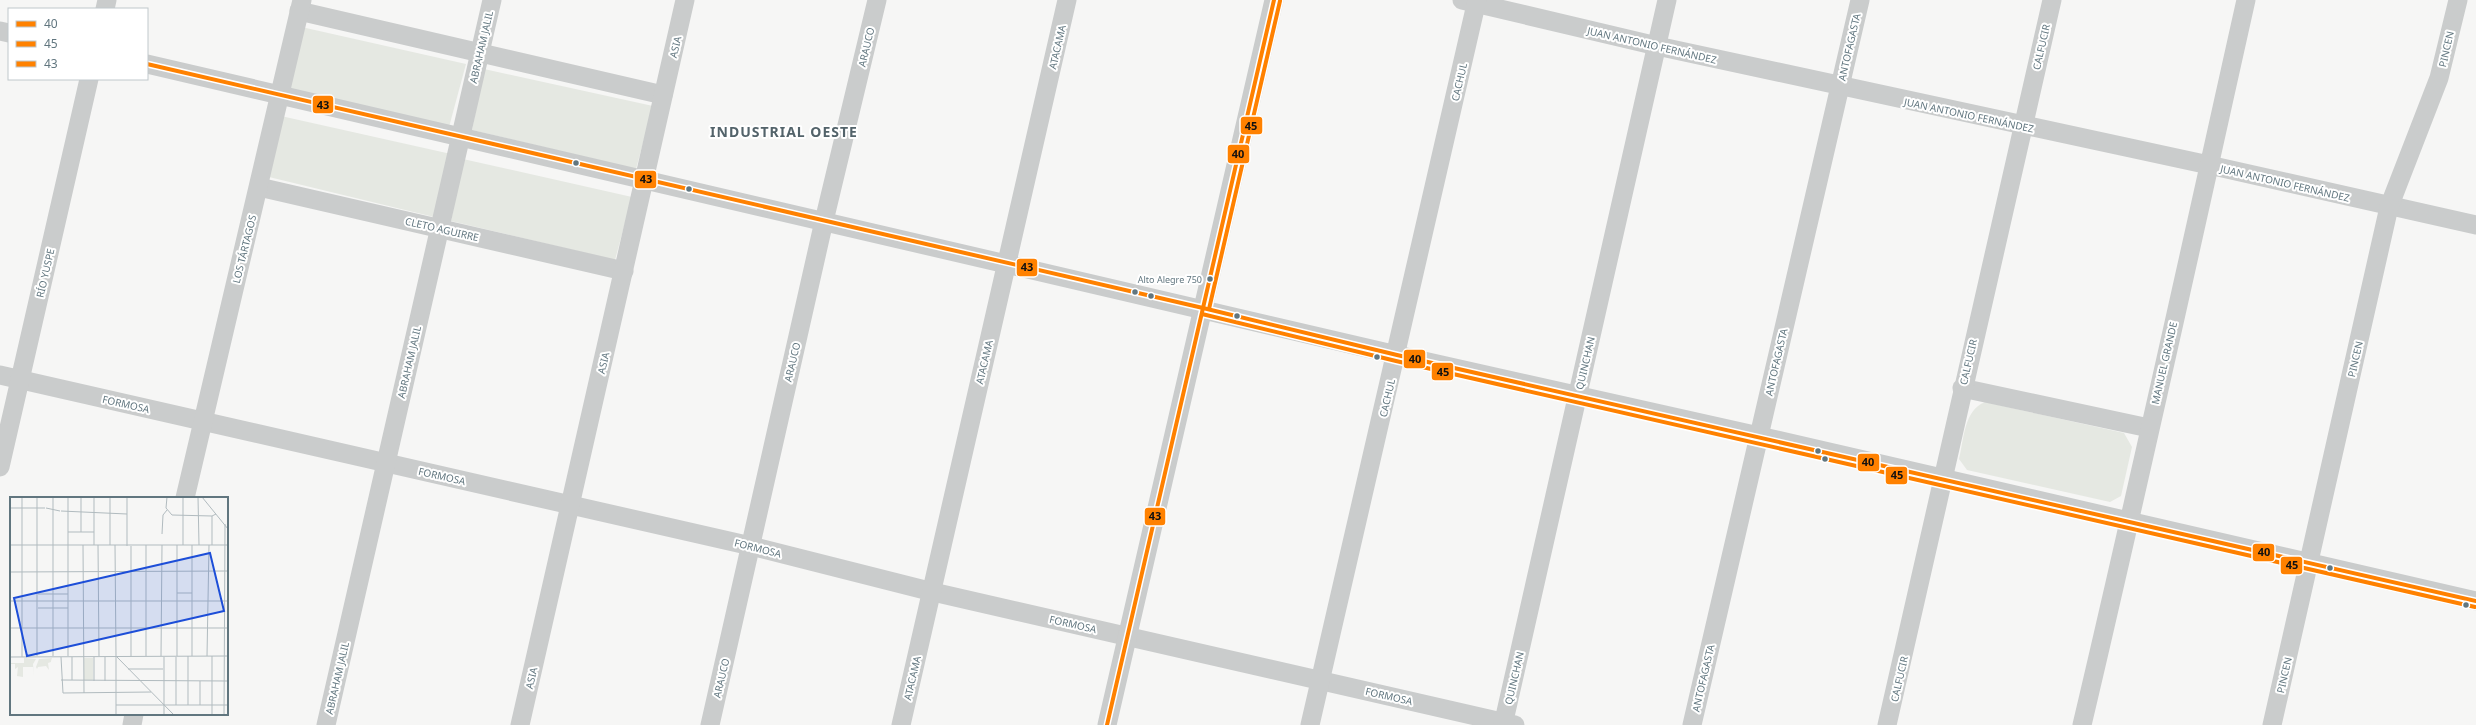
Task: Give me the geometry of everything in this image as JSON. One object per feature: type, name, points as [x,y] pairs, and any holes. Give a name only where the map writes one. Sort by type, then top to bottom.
[{"type":"street","name":"ABRAHAM JALIL","points":[[326,725],[492,0]]},
{"type":"street","name":"ASIA","points":[[520,725],[685,0]]},
{"type":"street","name":"ARAUCO","points":[[710,725],[824,221],[877,0]]},
{"type":"street","name":"ATACAMA","points":[[902,725],[1067,0]]},
{"type":"street","points":[[1107,725],[1274,0]]},
{"type":"street","name":"QUINCHAN","points":[[1507,724],[1578,396],[1667,0]]},
{"type":"street","name":"ANTOFAGASTA","points":[[1692,725],[1860,0]]},
{"type":"street","name":"CALFUCIR","points":[[1887,725],[1900,676],[1962,388],[2052,0]]},
{"type":"street","name":"MANUEL GRANDE","points":[[2082,725],[2130,521],[2149,428],[2246,0]]},
{"type":"street","name":"PINCEN","points":[[2272,725],[2310,563],[2389,206],[2440,78],[2458,0]]},
{"type":"street","name":"JUAN ANTONIO FERNÁNDEZ","points":[[1472,1],[1657,46],[2023,127],[2209,165],[2476,226]]},
{"type":"street","name":"CACHUL","points":[[1310,725],[1397,355],[1472,1]]},
{"type":"street","points":[[300,6],[479,53],[664,96]]},
{"type":"street","name":"LOS TÁRTAGOS","points":[[185,497],[259,187],[300,6]]},
{"type":"street","points":[[148,64],[1006,264],[1203,308],[1397,355],[1759,436],[2476,602]]},
{"type":"street","name":"RÍO YUSPE","points":[[0,467],[89,80]]},
{"type":"street","name":"CLETO AGUIRRE","points":[[259,187],[624,271]]},
{"type":"street","name":"FORMOSA","points":[[0,375],[751,546],[933,592],[1507,724]]},
{"type":"street","points":[[1962,388],[2149,428]]},
{"type":"street","points":[[132,725],[134,715]]},
{"type":"shaded area","points":[[297,26],[466,64],[449,127],[285,88]]},
{"type":"shaded area","points":[[484,69],[653,106],[636,169],[472,130]]},
{"type":"shaded area","points":[[281,116],[451,154],[434,217],[269,177]]},
{"type":"shaded area","points":[[463,159],[632,197],[615,260],[451,221]]},
{"type":"shaded area","points":[[1985,402],[2124,433],[2132,447],[2121,496],[2110,502],[1967,470],[1959,459],[1966,426],[1973,411]]},
{"type":"transit line","name":"40","points":[[1203,308],[1274,0]]},
{"type":"transit line","name":"45","points":[[1209,309],[1280,1]]},
{"type":"transit line","name":"43","points":[[148,64],[1203,308]]},
{"type":"transit line","name":"40","points":[[1203,308],[1397,355],[2476,601]]},
{"type":"transit line","name":"43","points":[[1107,725],[1203,308]]},
{"type":"transit line","name":"45","points":[[1202,314],[1396,361],[2475,607]]},
{"type":"place","name":"Alto Alegre 750","points":[[1210,279]]},
{"type":"district","name":"INDUSTRIAL OESTE","points":[[784,131]]}]
